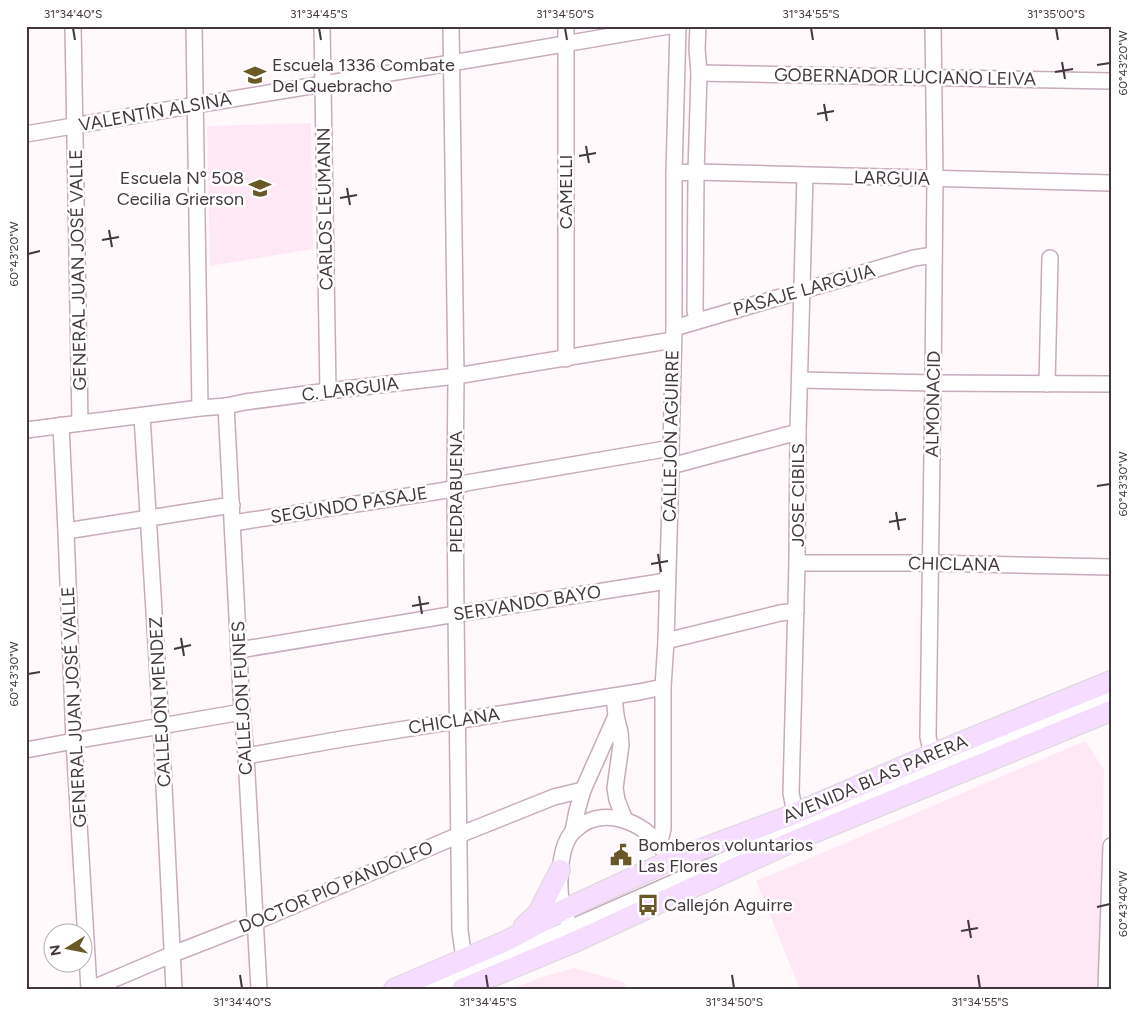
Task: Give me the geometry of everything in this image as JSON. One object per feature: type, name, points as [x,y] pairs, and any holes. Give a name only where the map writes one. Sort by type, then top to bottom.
[{"type":"main road","name":"AVENIDA BLAS PARERA","points":[[462,989],[682,886],[787,844],[1111,681]]},
{"type":"main road","name":"AVENIDA BLAS PARERA","points":[[394,989],[508,940],[664,853],[795,813],[1111,711]]},
{"type":"main road","points":[[508,940],[538,913],[560,870]]},
{"type":"street","name":"GENERAL JUAN JOSÉ VALLE","points":[[73,26],[80,423]]},
{"type":"street","points":[[194,26],[200,408]]},
{"type":"street","name":"CARLOS LEUMANN","points":[[322,26],[328,391]]},
{"type":"street","name":"PIEDRABUENA","points":[[451,26],[456,376],[455,487],[460,932],[464,958]]},
{"type":"street","name":"CAMELLI","points":[[566,26],[566,359]]},
{"type":"street","name":"VALENTÍN ALSINA","points":[[26,134],[668,26]]},
{"type":"street","name":"CALLEJON AGUIRRE","points":[[664,853],[663,687],[671,466],[674,173],[678,26]]},
{"type":"street","points":[[697,321],[695,310],[698,26]]},
{"type":"street","name":"ALMONACID","points":[[933,26],[935,179],[928,737],[937,767]]},
{"type":"street","name":"GOBERNADOR LUCIANO LEIVA","points":[[699,73],[1111,81]]},
{"type":"street","name":"LARGUIA","points":[[674,173],[696,172],[1111,183]]},
{"type":"street","name":"JOSE CIBILS","points":[[795,813],[791,793],[805,176]]},
{"type":"street","points":[[674,229],[696,229]]},
{"type":"street","name":"PASAJE LARGUIA","points":[[673,334],[697,321],[914,258],[934,255]]},
{"type":"street","points":[[1047,384],[1050,258]]},
{"type":"street","name":"C. LARGUIA","points":[[26,430],[456,376],[566,359],[673,334]]},
{"type":"street","points":[[800,380],[1111,384]]},
{"type":"street","name":"CALLEJON FUNES","points":[[226,406],[259,989]]},
{"type":"street","name":"CALLEJON MENDEZ","points":[[142,416],[161,725],[174,989]]},
{"type":"street","name":"GENERAL JUAN JOSÉ VALLE","points":[[61,425],[74,741],[90,989]]},
{"type":"street","points":[[671,466],[798,432]]},
{"type":"street","name":"SEGUNDO PASAJE","points":[[233,523],[447,490],[466,483],[670,448]]},
{"type":"street","points":[[66,531],[232,505]]},
{"type":"street","name":"CHICLANA","points":[[797,563],[930,563],[1111,567]]},
{"type":"street","name":"SERVANDO BAYO","points":[[239,650],[667,581]]},
{"type":"street","points":[[666,641],[780,612],[796,611]]},
{"type":"street","name":"CHICLANA","points":[[246,756],[663,687]]},
{"type":"street","points":[[614,696],[621,745],[615,788],[617,800],[625,820]]},
{"type":"street","points":[[937,767],[1111,697]]},
{"type":"street","points":[[26,750],[242,712]]},
{"type":"street","points":[[431,989],[574,935],[563,910],[560,891],[560,870],[564,848],[573,831],[583,790],[616,716]]},
{"type":"street","name":"DOCTOR PIO PANDOLFO","points":[[90,989],[459,835],[554,797],[583,790]]},
{"type":"street","points":[[573,831],[584,823],[605,818],[625,820],[636,825],[648,832],[664,853],[682,886]]},
{"type":"street","points":[[1106,989],[1111,846]]},
{"type":"shaded area","name":"Escuela Nº 508 Cecilia Grierson","points":[[311,123],[313,249],[210,266],[207,126]]},
{"type":"shaded area","points":[[1085,741],[1104,769],[1099,989],[800,989],[756,881]]},
{"type":"shaded area","points":[[574,968],[624,982],[626,989],[511,989],[542,977]]},
{"type":"place","name":"Escuela 1336 Combate Del Quebracho","points":[[255,75]]},
{"type":"place","name":"Escuela Nº 508 Cecilia Grierson","points":[[260,188]]},
{"type":"place","name":"Bomberos voluntarios Las Flores","points":[[621,855]]},
{"type":"place","name":"Callejón Aguirre","points":[[648,905]]}]
